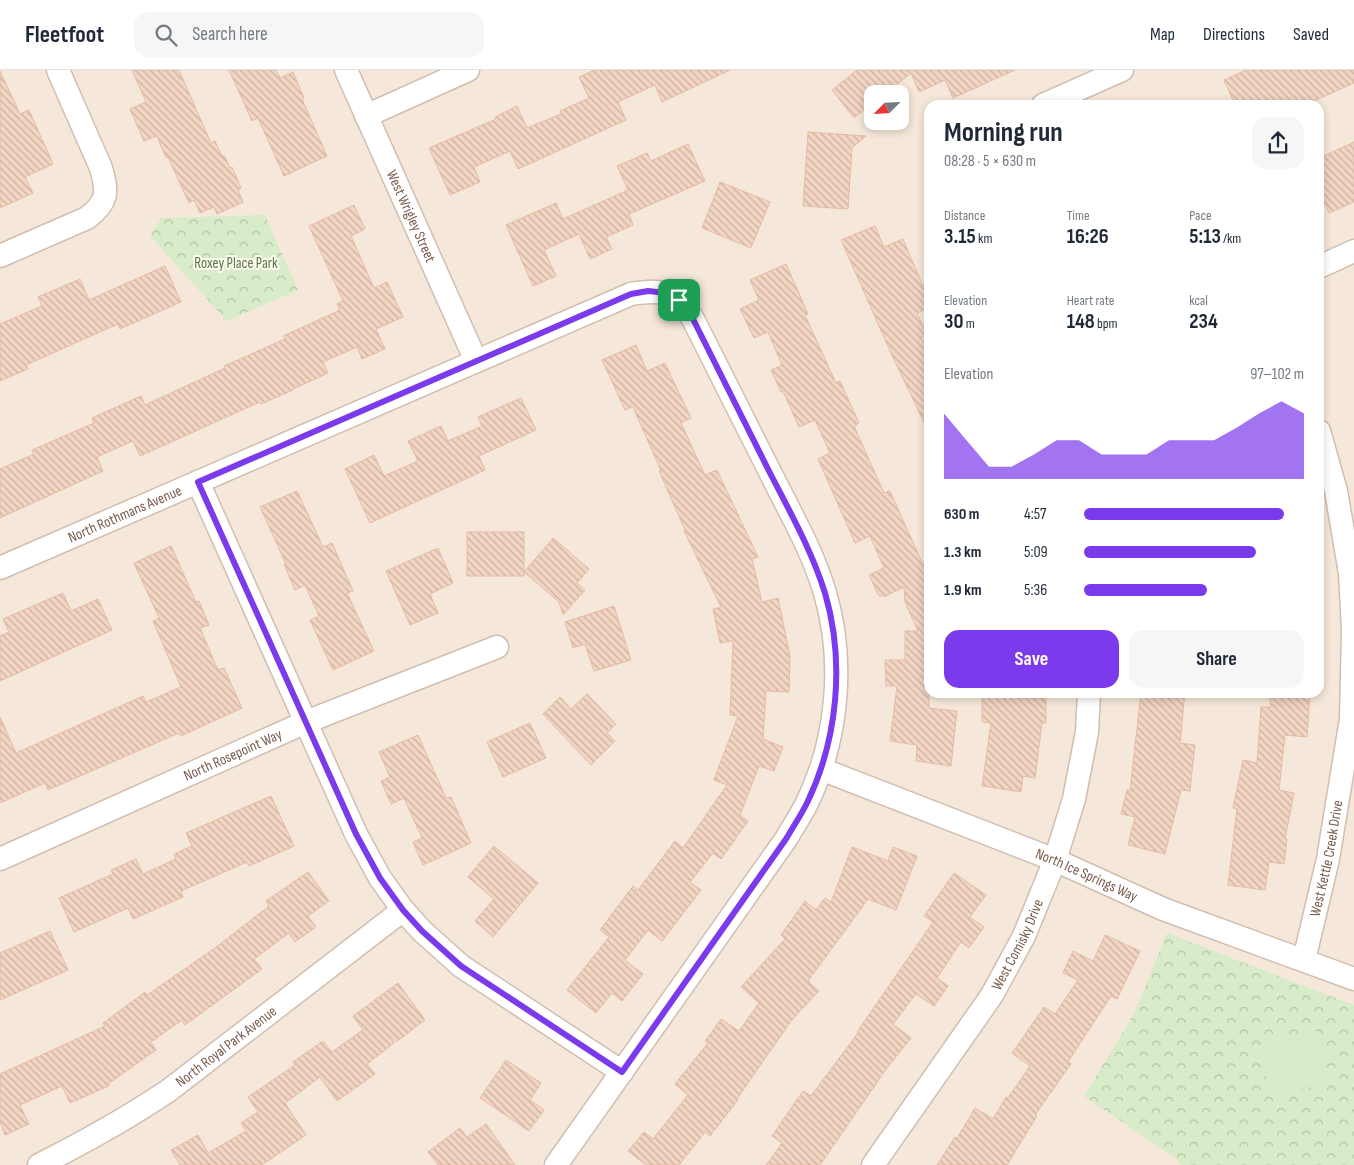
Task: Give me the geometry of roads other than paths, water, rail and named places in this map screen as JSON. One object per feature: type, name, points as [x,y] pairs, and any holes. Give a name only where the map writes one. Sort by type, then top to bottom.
[{"type":"street","points":[[0,256],[87,218],[97,210],[106,198],[106,182],[102,168],[58,70]]},
{"type":"street","name":"West Wrigley Street","points":[[346,70],[476,361]]},
{"type":"street","points":[[366,116],[468,70]]},
{"type":"street","points":[[1054,100],[1122,70]]},
{"type":"street","points":[[1324,265],[1354,251]]},
{"type":"street","name":"North Rothmans Avenue","points":[[0,568],[631,294],[648,291],[665,292],[679,300],[692,317],[809,549],[825,593],[834,636],[837,681],[832,725],[821,769]]},
{"type":"street","name":"West Kettle Creek Drive","points":[[1304,960],[1328,859],[1351,719],[1353,650],[1350,573],[1336,491],[1324,449]]},
{"type":"street","points":[[198,482],[356,834],[380,878],[403,910],[422,931],[461,966],[622,1072]]},
{"type":"street","name":"North Rosepoint Way","points":[[0,860],[306,722],[497,648]]},
{"type":"street","name":"West Comisky Drive","points":[[873,1165],[992,995],[1024,936],[1055,860],[1074,799],[1087,732],[1089,698]]},
{"type":"street","points":[[556,1165],[786,839],[807,803],[821,769]]},
{"type":"street","name":"North Ice Springs Way","points":[[821,769],[1055,860],[1163,909],[1354,980]]},
{"type":"street","name":"North Royal Park Avenue","points":[[39,1165],[81,1144],[168,1092],[403,910]]},
{"type":"park label","name":"Roxey Place Park","points":[[236,263]]}]
